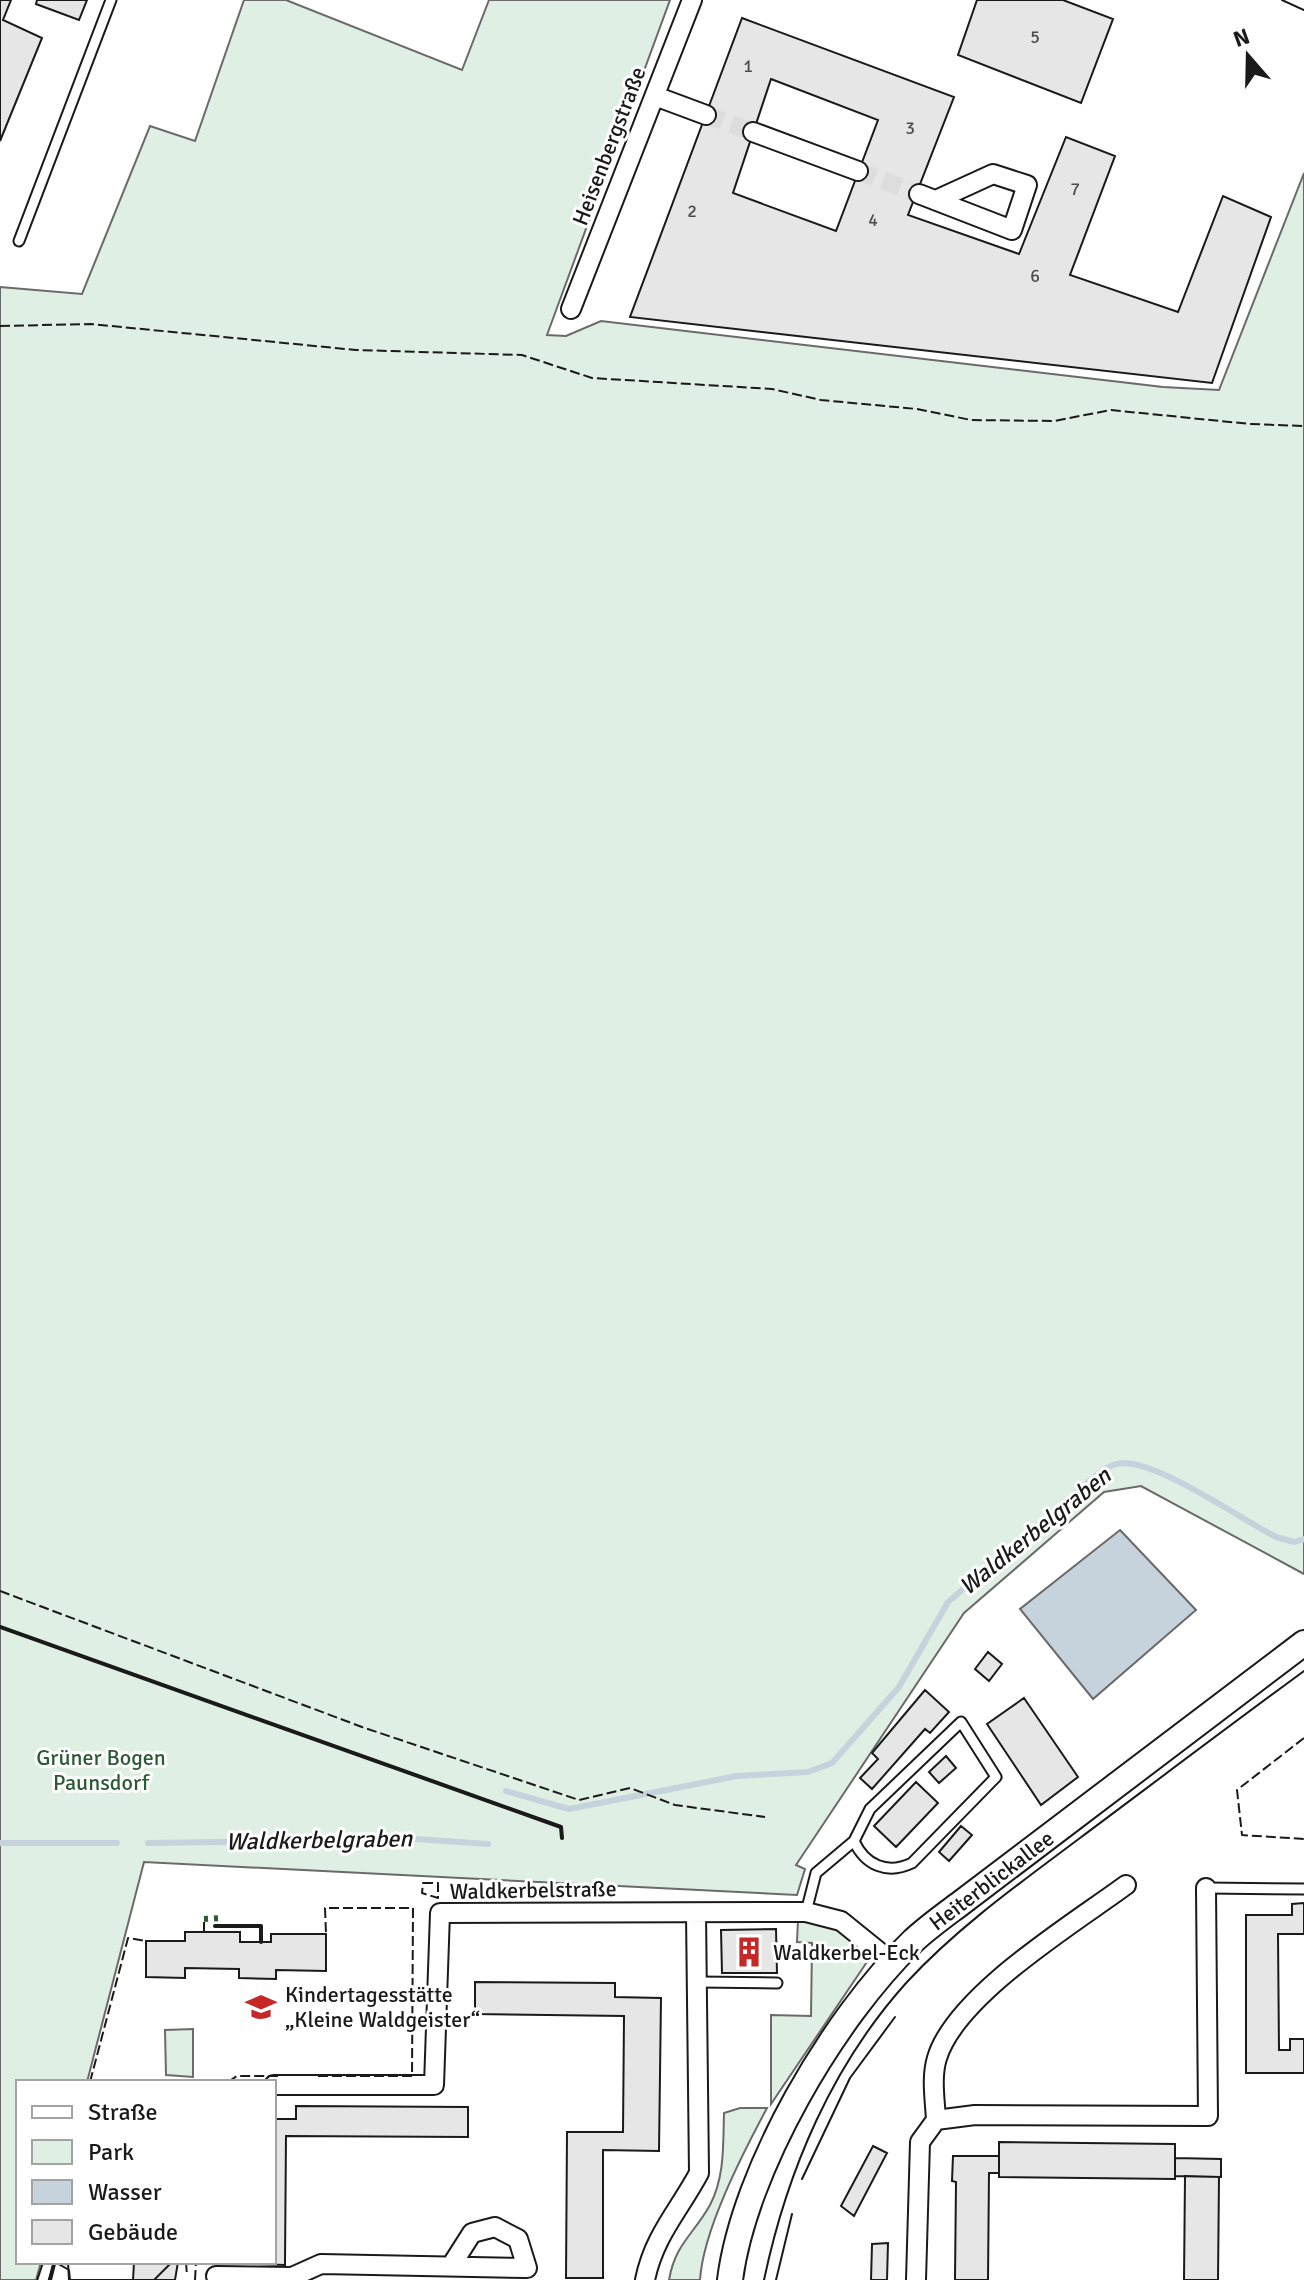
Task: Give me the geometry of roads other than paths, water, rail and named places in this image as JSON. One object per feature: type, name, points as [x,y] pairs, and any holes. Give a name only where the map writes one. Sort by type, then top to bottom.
[{"type":"main road","name":"Heiterblickallee","points":[[730,2280],[746,2211],[767,2157],[833,2043],[893,1963],[949,1912],[1304,1643]]},
{"type":"street","name":"Heisenbergstraße","points":[[571,309],[692,0]]},
{"type":"street","points":[[655,96],[706,115]]},
{"type":"street","points":[[753,132],[858,171]]},
{"type":"street","points":[[993,174],[1027,185],[1012,230],[927,197],[993,174]]},
{"type":"street","points":[[916,2280],[920,2142],[936,2120],[937,2060],[943,2043],[959,2021],[1019,1964],[1126,1885]]},
{"type":"street","points":[[936,2120],[975,2115],[1208,2116],[1206,1888]]},
{"type":"street","name":"Waldkerbelstraße","points":[[276,2085],[434,2085],[440,1913],[806,1912],[841,1921],[893,1963]]},
{"type":"street","points":[[645,2280],[655,2240],[680,2208],[699,2173],[696,1913]]},
{"type":"street","points":[[217,2273],[292,2277],[321,2264],[451,2266]]},
{"type":"lane","points":[[19,241],[111,0]]},
{"type":"lane","points":[[806,1912],[816,1873],[854,1841],[870,1809],[961,1722],[996,1777],[912,1863],[899,1870],[883,1869],[862,1857],[854,1841]]},
{"type":"lane","points":[[1206,1888],[1304,1889]]},
{"type":"lane","points":[[699,1982],[777,1983]]},
{"type":"water","points":[[1120,1530],[1196,1610],[1093,1699],[1020,1609]]},
{"type":"waterway","name":"Waldkerbelgraben","points":[[506,1791],[569,1809],[737,1776],[808,1772],[832,1763],[899,1687],[948,1602],[1094,1477],[1113,1465],[1124,1463],[1159,1472],[1276,1537],[1294,1542],[1304,1539]]},
{"type":"waterway","name":"Waldkerbelgraben","points":[[148,1843],[416,1839],[488,1844]]},
{"type":"waterway","name":"Waldkerbelgraben","points":[[0,1843],[117,1843]]},
{"type":"tunnel","points":[[706,115],[753,132]]},
{"type":"tunnel","points":[[858,171],[919,194]]},
{"type":"tram line","points":[[1282,0],[1304,10]]},
{"type":"tram line","points":[[764,2280],[786,2199],[816,2121],[856,2048],[907,1982],[968,1924],[1012,1889],[1304,1671]]},
{"type":"tram line","points":[[802,2179],[850,2078],[895,2017]]},
{"type":"tram line","points":[[776,2280],[792,2214]]},
{"type":"place","name":"Waldkerbel-Eck","points":[[749,1952]]},
{"type":"place","name":"Kindertagesstätte „Kleine Waldgeister“","points":[[261,2007]]},
{"type":"park label","name":"Grüner Bogen Paunsdorf","points":[[101,1770]]}]
